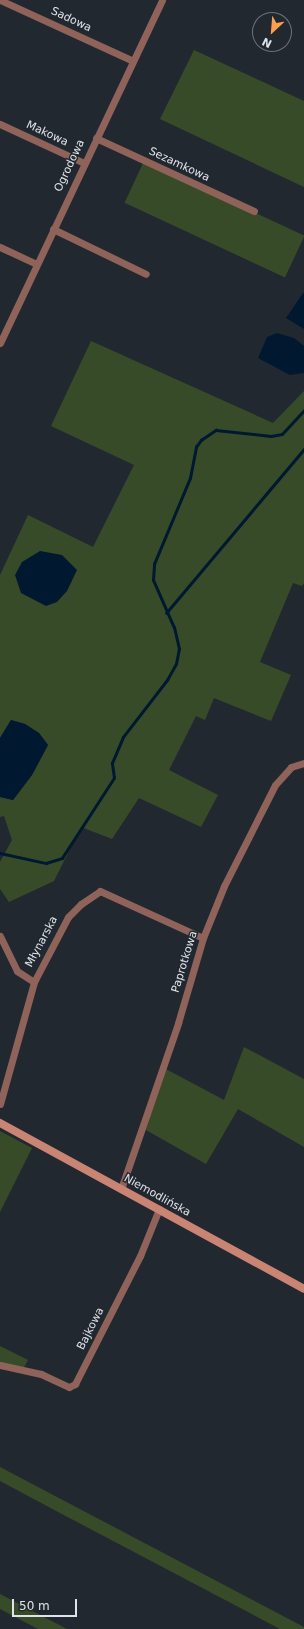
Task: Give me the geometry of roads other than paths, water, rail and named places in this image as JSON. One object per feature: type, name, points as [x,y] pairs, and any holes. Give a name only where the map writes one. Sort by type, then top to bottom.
[{"type":"main road","name":"Niemodlińska","points":[[0,1123],[304,1289]]},
{"type":"street","name":"Sadowa","points":[[0,0],[133,61]]},
{"type":"street","name":"Ogrodowa","points":[[0,343],[162,0]]},
{"type":"street","name":"Makowa","points":[[0,124],[84,163]]},
{"type":"street","name":"Sezamkowa","points":[[96,138],[254,211]]},
{"type":"street","points":[[53,229],[146,274]]},
{"type":"street","points":[[0,247],[36,264]]},
{"type":"street","name":"Paprotkowa","points":[[121,1189],[178,1023],[203,938],[242,848],[275,785],[292,767],[304,762]]},
{"type":"street","name":"Młynarska","points":[[0,1104],[34,982],[68,917],[100,891],[203,938]]},
{"type":"street","points":[[0,936],[17,971],[34,982]]},
{"type":"street","name":"Bajkowa","points":[[0,1365],[41,1374],[68,1387],[75,1384],[140,1256],[159,1209]]},
{"type":"water","points":[[304,293],[304,329],[286,318]]},
{"type":"water","points":[[277,333],[294,338],[304,346],[304,373],[290,375],[258,358],[267,337]]},
{"type":"water","points":[[40,551],[62,555],[77,570],[67,591],[57,602],[46,606],[21,593],[15,575],[22,562]]},
{"type":"water","points":[[11,720],[25,724],[39,733],[48,745],[32,775],[13,800],[0,797],[0,738]]},
{"type":"waterway","points":[[0,853],[46,863],[62,858],[114,778],[112,763],[123,737],[167,680],[176,664],[179,649],[174,628],[153,580],[154,564],[190,478],[196,447],[201,440],[216,430],[271,436],[282,434],[304,410]]},
{"type":"waterway","points":[[166,613],[304,449]]}]
